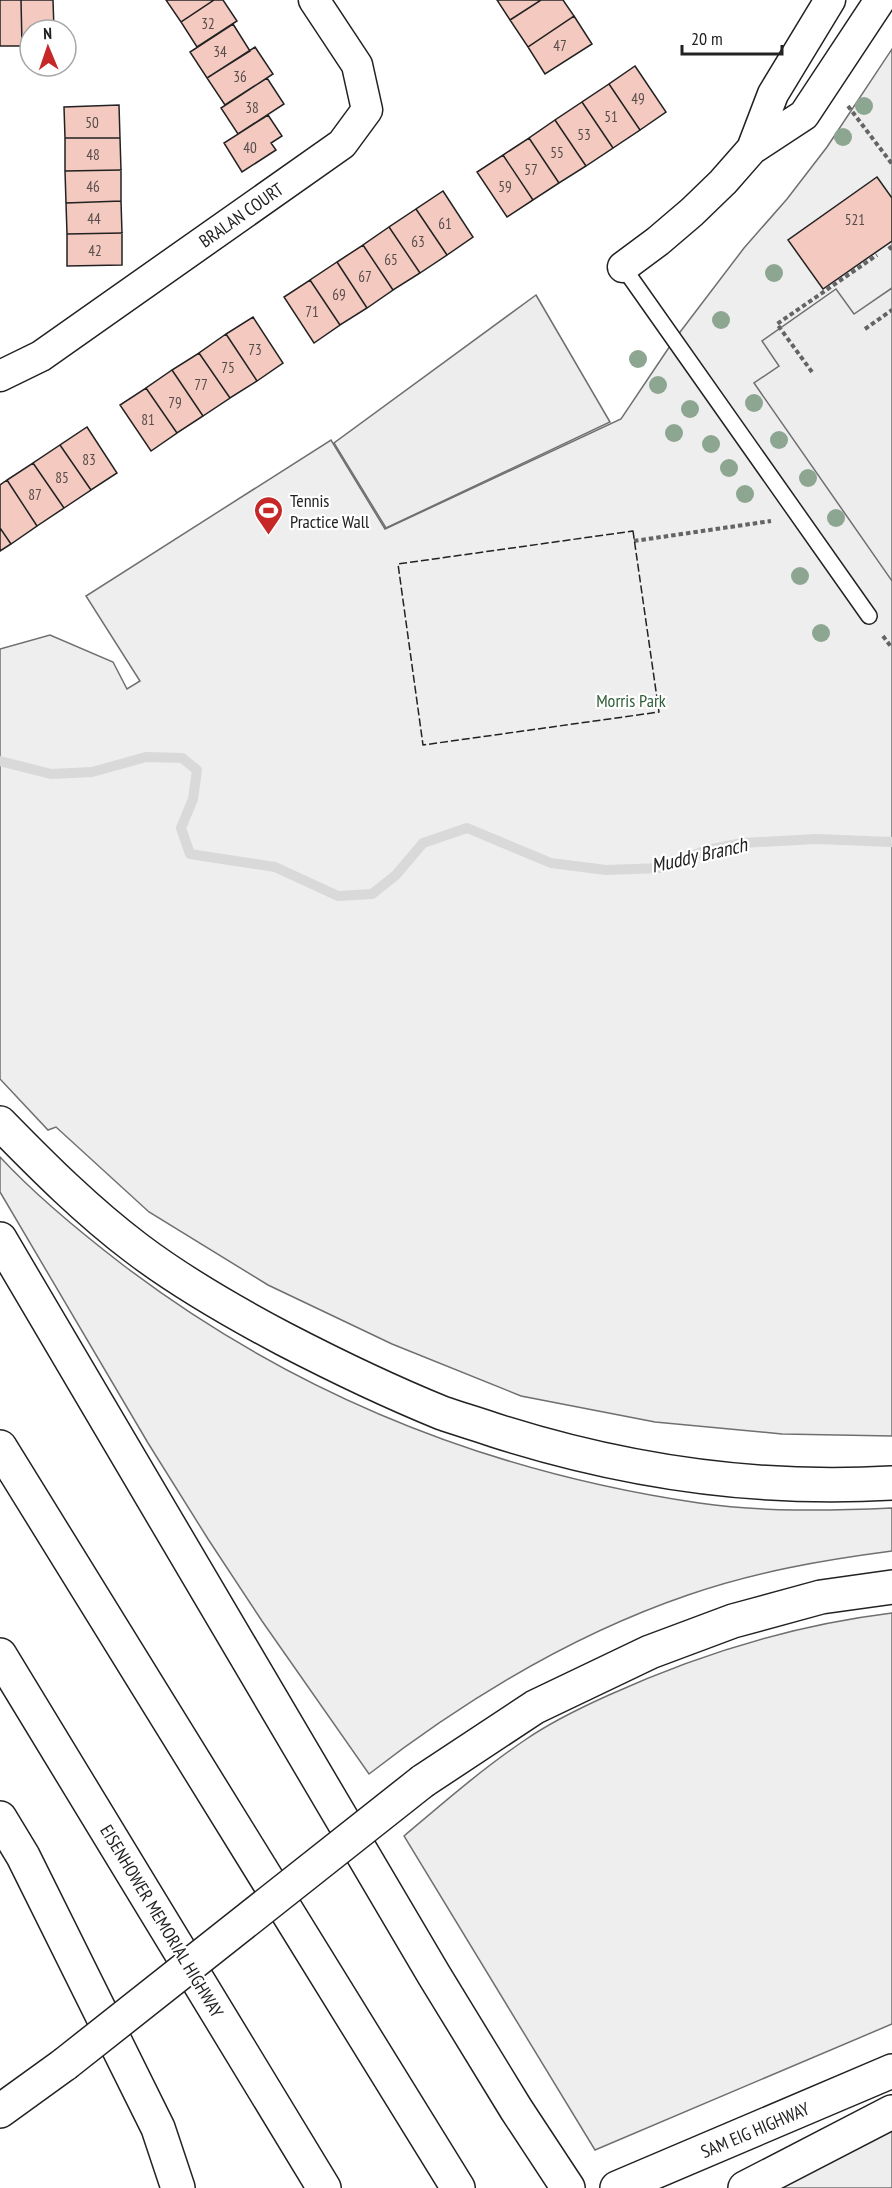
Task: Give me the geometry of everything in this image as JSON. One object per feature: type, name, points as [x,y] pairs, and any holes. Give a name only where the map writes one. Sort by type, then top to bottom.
[{"type":"highway","points":[[0,1123],[51,1175],[136,1248],[218,1302],[345,1371],[444,1413],[523,1439],[604,1460],[695,1476],[782,1483],[892,1483]]},
{"type":"highway","points":[[0,1239],[434,1975],[567,2188]]},
{"type":"highway","points":[[0,1447],[458,2188]]},
{"type":"highway","points":[[0,2111],[64,2064],[423,1781],[535,1707],[650,1652],[733,1621],[821,1598],[892,1587]]},
{"type":"highway","name":"EISENHOWER MEMORIAL HIGHWAY","points":[[0,1655],[324,2188]]},
{"type":"highway","points":[[0,1818],[23,1856],[158,2128],[178,2188]]},
{"type":"highway","name":"SAM EIG HIGHWAY","points":[[617,2188],[892,2072]]},
{"type":"highway","points":[[745,2188],[892,2112]]},
{"type":"street","name":"BRALAN COURT","points":[[0,376],[41,356],[342,144],[367,110],[357,65],[314,0]]},
{"type":"street","points":[[752,149],[773,94],[830,0]]},
{"type":"street","points":[[623,267],[692,212],[752,149],[804,115],[880,0]]},
{"type":"lane","points":[[623,267],[868,616]]},
{"type":"path","points":[[845,103],[892,164]]},
{"type":"path","points":[[812,372],[777,324],[877,255]]},
{"type":"path","points":[[865,329],[892,310]]},
{"type":"path","points":[[634,541],[798,517]]},
{"type":"green space","name":"Morris Park","points":[[892,49],[892,1436],[782,1434],[655,1422],[521,1396],[392,1344],[268,1285],[149,1212],[56,1127],[48,1130],[0,1079],[0,649],[50,635],[113,662],[127,689],[140,681],[86,596],[331,440],[385,529],[621,419],[674,340],[744,248],[787,199],[827,147]]},
{"type":"green space","points":[[0,1157],[75,1227],[123,1265],[188,1311],[255,1352],[324,1389],[396,1421],[469,1448],[544,1471],[621,1489],[699,1503],[796,1510],[892,1508],[892,1551],[763,1573],[688,1595],[602,1629],[521,1671],[482,1695],[443,1720],[369,1774],[262,1621],[148,1443],[0,1192]]},
{"type":"green space","points":[[892,1613],[892,2024],[595,2150],[404,1836],[509,1751],[545,1727],[598,1700],[677,1667],[748,1643],[819,1625]]},
{"type":"green space","points":[[892,2125],[892,2188],[773,2188]]},
{"type":"shaded area","points":[[892,288],[892,581],[754,383],[779,366],[762,341],[836,289],[854,314]]},
{"type":"shaded area","points":[[536,295],[610,422],[386,528],[334,443]]},
{"type":"building","points":[[0,0],[21,0],[21,18],[18,18],[18,46],[0,46]]},
{"type":"building","points":[[21,0],[53,0],[54,18],[21,18]]},
{"type":"building","points":[[166,0],[214,0],[181,22]]},
{"type":"building","points":[[214,0],[223,0],[237,21],[197,47],[181,22]]},
{"type":"building","points":[[497,0],[541,0],[510,20]]},
{"type":"building","points":[[541,0],[563,0],[574,16],[528,47],[510,20]]},
{"type":"building","points":[[574,16],[592,44],[545,74],[528,47]]},
{"type":"building","points":[[233,24],[250,51],[207,78],[190,52]]},
{"type":"building","points":[[255,47],[273,74],[225,105],[207,78]]},
{"type":"building","points":[[635,66],[666,112],[640,130],[609,84]]},
{"type":"building","points":[[267,78],[284,104],[238,134],[221,108]]},
{"type":"building","points":[[609,84],[640,130],[613,148],[582,102]]},
{"type":"building","points":[[582,102],[613,148],[586,166],[555,120]]},
{"type":"building","points":[[119,105],[120,138],[65,138],[64,107]]},
{"type":"building","points":[[268,115],[282,136],[271,143],[276,150],[242,172],[224,143]]},
{"type":"building","points":[[555,120],[586,166],[559,183],[529,138]]},
{"type":"building","points":[[65,138],[120,138],[121,170],[65,171]]},
{"type":"building","points":[[529,138],[559,183],[533,200],[503,155]]},
{"type":"building","points":[[503,155],[533,200],[507,217],[477,172]]},
{"type":"building","points":[[121,170],[121,201],[66,203],[65,171]]},
{"type":"building","points":[[877,177],[892,198],[892,241],[823,289],[788,240]]},
{"type":"building","points":[[443,191],[473,237],[447,255],[416,209]]},
{"type":"building","points":[[121,201],[122,233],[67,234],[66,203]]},
{"type":"building","points":[[416,209],[447,255],[420,273],[389,227]]},
{"type":"building","points":[[389,227],[420,273],[393,290],[363,245]]},
{"type":"building","points":[[122,233],[122,265],[67,266],[67,234]]},
{"type":"building","points":[[363,245],[393,290],[367,308],[337,262]]},
{"type":"building","points":[[337,262],[367,308],[340,325],[310,280]]},
{"type":"building","points":[[310,280],[340,325],[314,343],[284,297]]},
{"type":"building","points":[[253,317],[283,363],[257,381],[226,334]]},
{"type":"building","points":[[226,334],[257,381],[230,398],[199,353]]},
{"type":"building","points":[[199,353],[230,398],[203,416],[172,370]]},
{"type":"building","points":[[172,370],[203,416],[177,433],[146,388]]},
{"type":"building","points":[[146,388],[177,433],[151,451],[120,405]]},
{"type":"building","points":[[87,427],[117,473],[91,490],[60,445]]},
{"type":"building","points":[[60,445],[91,490],[64,508],[33,463]]},
{"type":"building","points":[[33,463],[64,508],[37,526],[7,480]]},
{"type":"building","points":[[7,480],[37,526],[11,544],[0,528],[0,485]]},
{"type":"building","points":[[0,528],[11,544],[0,551]]},
{"type":"waterway","name":"Muddy Branch","points":[[0,761],[51,774],[92,772],[146,757],[182,758],[197,770],[193,799],[181,828],[190,854],[275,867],[338,896],[372,894],[396,875],[423,843],[467,828],[551,863],[606,870],[662,868],[707,850],[742,843],[816,839],[892,842]]},
{"type":"fence","points":[[633,531],[659,712],[423,745],[398,564],[633,531]]},
{"type":"place","name":"Tennis Practice Wall","points":[[269,536]]}]
